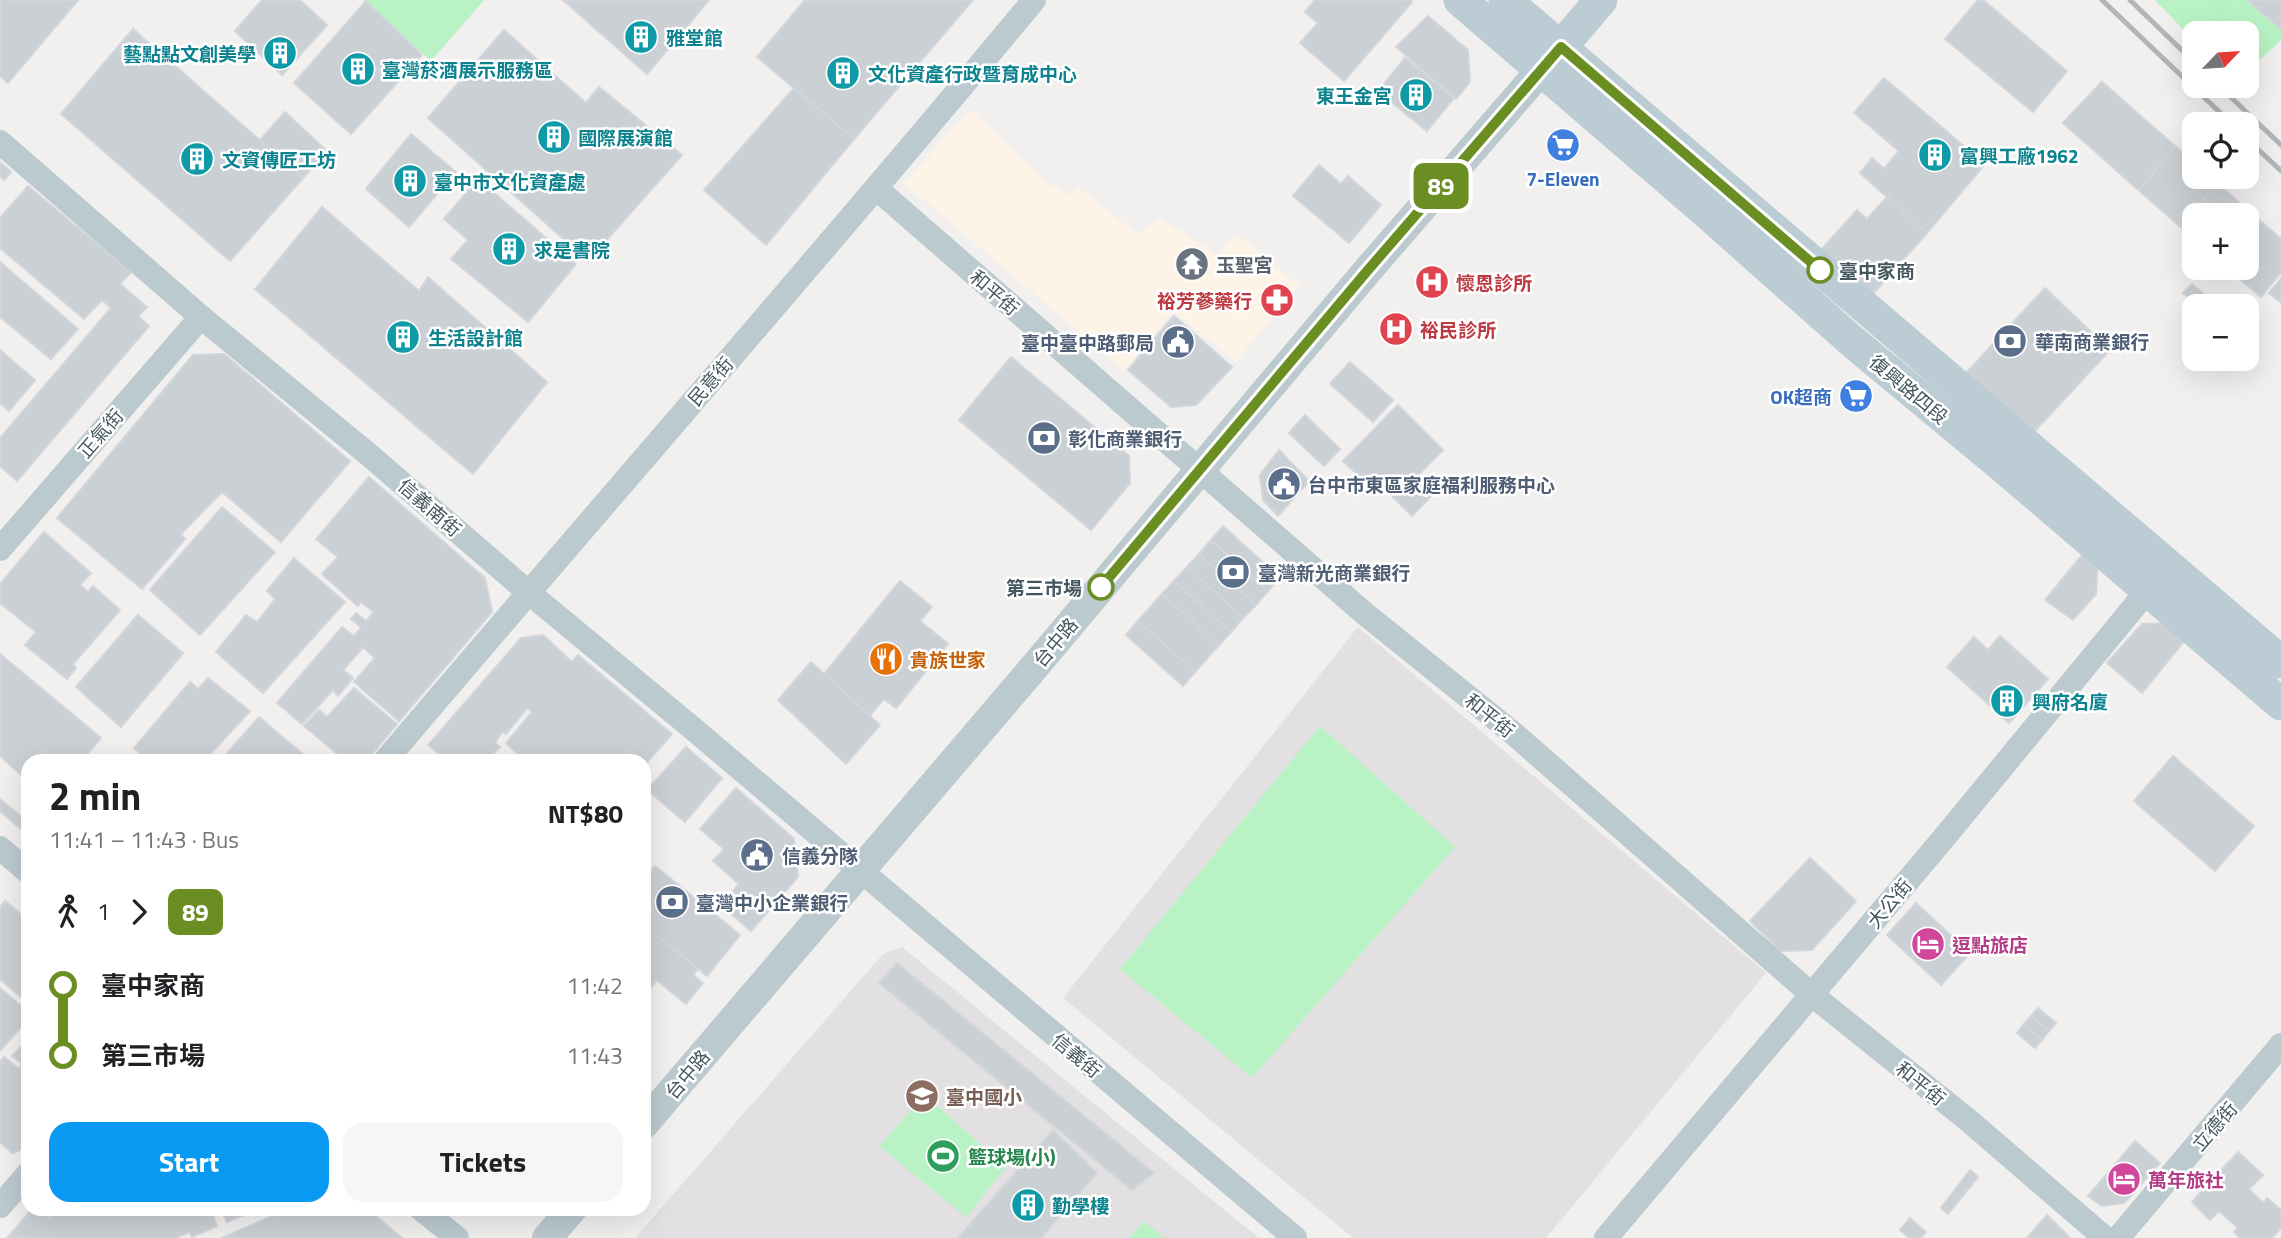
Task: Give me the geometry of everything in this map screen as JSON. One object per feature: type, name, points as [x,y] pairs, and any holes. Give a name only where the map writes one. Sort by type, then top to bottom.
[{"type":"main road","points":[[1460,0],[1552,58]]},
{"type":"main road","points":[[1505,0],[1552,58]]},
{"type":"main road","name":"台中路","points":[[1552,58],[1601,0]]},
{"type":"main road","name":"復興路四段","points":[[1552,58],[1724,189],[2281,662]]},
{"type":"main road","name":"復興路四段","points":[[1552,58],[1854,343],[2281,704]]},
{"type":"street","name":"民意街","points":[[391,754],[877,189],[1034,0]]},
{"type":"street","name":"台中路","points":[[651,1116],[1368,270],[1552,58]]},
{"type":"street","name":"信義南街","points":[[0,142],[201,317],[368,454],[861,871]]},
{"type":"street","name":"和平街","points":[[877,189],[1364,613],[1513,733],[1811,994],[1968,1120],[2105,1238]]},
{"type":"street","name":"正氣街","points":[[0,549],[201,317]]},
{"type":"street","name":"大公街","points":[[1605,1238],[1943,839],[2169,565]]},
{"type":"street","points":[[0,848],[21,866]]},
{"type":"street","name":"信義街","points":[[861,871],[1295,1238]]},
{"type":"street","name":"立德街","points":[[2118,1238],[2281,1045]]},
{"type":"street","points":[[0,1206],[21,1182]]},
{"type":"street","points":[[430,1216],[457,1238]]},
{"type":"street","points":[[547,1238],[566,1216]]},
{"type":"shaded area","points":[[970,110],[1048,183],[1068,195],[1079,188],[1137,234],[1161,218],[1216,255],[1236,234],[1299,285],[1236,362],[1173,311],[1124,370],[904,183]]},
{"type":"shaded area","points":[[1358,627],[1766,973],[1546,1238],[1353,1238],[1063,998]]},
{"type":"shaded area","name":"臺中國小","points":[[902,947],[1259,1238],[635,1238],[883,954]]},
{"type":"green space","points":[[363,0],[484,0],[431,61]]},
{"type":"green space","points":[[2155,0],[2247,0],[2281,29],[2281,40],[2259,61],[2259,21],[2182,21],[2182,28]]},
{"type":"green space","points":[[1320,726],[1455,847],[1252,1078],[1120,969]]},
{"type":"green space","name":"籃球場(小)","points":[[925,1095],[1006,1167],[966,1217],[879,1146]]},
{"type":"green space","points":[[1144,1221],[1164,1238],[1129,1238]]},
{"type":"building","points":[[0,0],[78,0],[8,83],[0,76]]},
{"type":"building","name":"藝點點文創美學","points":[[262,0],[300,0],[327,25],[282,75],[235,31]]},
{"type":"building","name":"雅堂館","points":[[563,0],[709,0],[647,74]]},
{"type":"building","name":"文化資產行政暨育成中心","points":[[805,0],[973,0],[854,139],[757,57]]},
{"type":"building","points":[[1315,0],[1412,2],[1344,81],[1300,43],[1318,23],[1305,12]]},
{"type":"building","points":[[1978,0],[1983,0],[2067,71],[2033,112],[1945,39]]},
{"type":"building","points":[[2247,0],[2281,0],[2281,29]]},
{"type":"building","name":"臺灣菸酒展示服務區","points":[[366,1],[422,55],[351,134],[294,83]]},
{"type":"building","points":[[1428,16],[1468,50],[1470,82],[1456,99],[1396,47]]},
{"type":"building","name":"文資傳匠工坊","points":[[133,29],[303,178],[230,261],[61,114]]},
{"type":"building","name":"國際展演館","points":[[504,30],[586,103],[599,87],[682,155],[588,261],[428,118]]},
{"type":"building","name":"東王金宮","points":[[1405,58],[1454,98],[1427,131],[1378,91]]},
{"type":"building","name":"富興工廠1962","points":[[1884,78],[1985,164],[1927,233],[1860,173],[1872,158],[1884,169],[1899,151],[1854,113]]},
{"type":"building","points":[[2102,82],[2182,152],[2182,189],[2224,189],[2240,203],[2182,203],[2182,228],[2063,123]]},
{"type":"building","points":[[2102,82],[2175,146],[2139,190],[2063,123]]},
{"type":"building","points":[[794,88],[854,139],[766,245],[704,190]]},
{"type":"building","points":[[285,112],[327,151],[303,178],[260,140]]},
{"type":"building","name":"臺中市文化資產處","points":[[411,134],[456,172],[409,227],[366,189]]},
{"type":"building","points":[[2175,146],[2182,152],[2182,189],[2212,189],[2200,203],[2182,203],[2180,226],[2139,190]]},
{"type":"building","points":[[0,162],[11,172],[4,180],[0,176]]},
{"type":"building","points":[[1319,165],[1341,184],[1348,176],[1381,205],[1349,243],[1293,196]]},
{"type":"building","name":"求是書院","points":[[478,179],[576,264],[528,322],[451,259],[468,240],[444,219]]},
{"type":"building","points":[[28,186],[131,272],[120,284],[147,307],[138,316],[149,326],[17,481],[0,466],[0,438],[111,308],[102,300],[84,319],[0,248],[0,218]]},
{"type":"building","points":[[2212,189],[2224,189],[2239,203],[2200,203]]},
{"type":"building","points":[[1888,196],[1927,233],[1871,296],[1821,250],[1857,210],[1867,219]]},
{"type":"building","name":"生活設計館","points":[[322,207],[419,291],[428,277],[547,382],[473,474],[255,289]]},
{"type":"building","points":[[2259,220],[2281,239],[2281,272],[2261,297],[2242,280],[2259,280]]},
{"type":"building","points":[[2259,220],[2281,239],[2281,272],[2261,297],[2242,280],[2259,280]]},
{"type":"building","points":[[0,262],[78,329],[51,359],[0,317]]},
{"type":"building","points":[[2281,279],[2281,302],[2269,293]]},
{"type":"building","points":[[2281,279],[2281,302],[2269,293]]},
{"type":"building","points":[[2192,284],[2204,294],[2184,294]]},
{"type":"building","points":[[2045,288],[2110,350],[2032,434],[1966,373]]},
{"type":"building","name":"臺中臺中路郵局","points":[[1174,316],[1232,367],[1196,405],[1171,407],[1128,370]]},
{"type":"building","points":[[0,350],[35,380],[9,411],[0,403]]},
{"type":"building","points":[[224,354],[350,461],[281,542],[222,492],[181,534],[185,539],[142,589],[57,518],[193,355]]},
{"type":"building","name":"彰化商業銀行","points":[[1011,357],[1129,456],[1130,483],[1091,530],[959,420]]},
{"type":"building","points":[[1350,362],[1393,400],[1373,422],[1330,384]]},
{"type":"building","points":[[1398,405],[1443,450],[1418,475],[1435,492],[1412,516],[1370,474],[1363,480],[1343,461]]},
{"type":"building","points":[[1305,415],[1340,449],[1324,466],[1289,433]]},
{"type":"building","name":"台中市東區家庭福利服務中心","points":[[1279,450],[1309,481],[1278,516],[1263,500],[1260,475]]},
{"type":"building","points":[[369,477],[485,578],[492,612],[399,721],[354,682],[375,658],[363,647],[343,670],[353,678],[338,696],[333,690],[302,724],[277,703],[342,627],[354,636],[361,627],[351,619],[356,613],[366,621],[374,612],[361,602],[358,606],[322,574],[338,557],[316,539]]},
{"type":"building","points":[[222,507],[275,552],[200,635],[150,590]]},
{"type":"building","name":"臺灣新光商業銀行","points":[[1223,526],[1280,578],[1268,591],[1211,540]]},
{"type":"building","points":[[44,532],[91,573],[80,585],[88,592],[93,586],[120,610],[73,664],[76,668],[67,679],[25,645],[36,632],[0,603],[0,584]]},
{"type":"building","name":"臺灣新光商業銀行","points":[[1211,540],[1268,591],[1256,605],[1199,554]]},
{"type":"building","points":[[2087,549],[2098,561],[2096,594],[2073,620],[2045,600]]},
{"type":"building","points":[[1199,554],[1256,605],[1243,618],[1187,567]]},
{"type":"building","points":[[294,558],[345,602],[263,693],[216,652],[246,615],[257,622],[275,599],[267,591]]},
{"type":"building","points":[[1187,567],[1243,618],[1231,632],[1174,581]]},
{"type":"building","name":"貴族世家","points":[[900,581],[932,607],[920,621],[948,644],[896,708],[884,699],[870,715],[824,674]]},
{"type":"building","points":[[1174,581],[1231,632],[1219,645],[1162,594]]},
{"type":"building","points":[[1162,594],[1219,645],[1195,672],[1138,621]]},
{"type":"building","points":[[138,615],[183,653],[121,727],[76,687]]},
{"type":"building","points":[[1138,621],[1195,672],[1183,686],[1126,635]]},
{"type":"building","points":[[2165,623],[2186,639],[2142,693],[2107,663],[2142,624]]},
{"type":"building","points":[[543,635],[572,662],[578,655],[672,734],[651,758],[651,754],[518,754],[506,743],[532,712],[527,708],[506,734],[502,732],[495,743],[500,747],[493,754],[439,754],[428,745],[521,638]]},
{"type":"building","name":"興府名廈","points":[[2000,636],[2048,679],[2009,723],[1947,667],[1974,637],[1988,650]]},
{"type":"building","points":[[0,654],[101,738],[88,754],[21,754],[21,775],[0,756]]},
{"type":"building","points":[[811,662],[880,725],[846,764],[778,700]]},
{"type":"building","points":[[208,678],[250,711],[210,754],[141,754],[134,748],[190,682],[198,689]]},
{"type":"building","points":[[354,688],[397,724],[372,754],[338,754],[304,726],[319,710],[327,717]]},
{"type":"building","points":[[259,717],[303,754],[226,754]]},
{"type":"building","points":[[686,747],[722,778],[685,822],[651,793],[651,786]]},
{"type":"building","points":[[2173,756],[2254,826],[2215,871],[2134,801]]},
{"type":"building","name":"信義分隊","points":[[736,788],[794,839],[798,877],[751,931],[721,905],[739,884],[713,861],[724,849],[700,829]]},
{"type":"building","points":[[0,799],[21,816],[21,829],[0,811]]},
{"type":"building","points":[[1810,858],[1856,901],[1812,950],[1781,951],[1750,921]]},
{"type":"building","name":"臺灣中小企業銀行","points":[[655,866],[740,935],[707,976],[651,931],[651,871]]},
{"type":"building","points":[[5,901],[21,914],[21,997],[0,979],[0,907]]},
{"type":"building","name":"逗點旅店","points":[[1916,903],[1970,953],[1941,985],[1887,935]]},
{"type":"building","points":[[651,931],[698,969],[693,975],[703,983],[686,1004],[657,980],[651,987]]},
{"type":"building","points":[[897,963],[1154,1173],[1132,1190],[879,983]]},
{"type":"building","points":[[0,988],[21,1006],[21,1027],[0,1051]]},
{"type":"building","points":[[2038,1008],[2056,1023],[2049,1031],[2031,1016]]},
{"type":"building","points":[[2031,1016],[2049,1031],[2042,1040],[2024,1024]]},
{"type":"building","points":[[2024,1024],[2042,1040],[2035,1048],[2017,1033]]},
{"type":"building","points":[[21,1046],[21,1062],[12,1056]]},
{"type":"building","points":[[4,1057],[19,1069],[21,1065],[21,1150],[12,1153],[0,1142],[0,1062]]},
{"type":"building","name":"勤學樓","points":[[1053,1130],[1097,1173],[1041,1238],[958,1238]]},
{"type":"building","name":"萬年旅社","points":[[2135,1141],[2160,1163],[2124,1203],[2102,1206],[2088,1196]]},
{"type":"building","points":[[2238,1152],[2263,1175],[2249,1189],[2263,1203],[2267,1198],[2281,1210],[2281,1228],[2272,1238],[2240,1238],[2234,1232],[2238,1228],[2219,1211],[2210,1220],[2192,1202]]},
{"type":"building","points":[[1970,1170],[1978,1177],[1948,1214],[1941,1208]]},
{"type":"building","points":[[2047,1215],[2070,1238],[2027,1238]]},
{"type":"building","points":[[26,1216],[213,1216],[217,1226],[192,1237],[190,1232],[175,1238],[7,1238]]},
{"type":"building","points":[[224,1216],[242,1216],[227,1222]]},
{"type":"building","points":[[272,1216],[376,1216],[402,1238],[222,1238]]},
{"type":"building","points":[[1910,1218],[1926,1232],[1921,1238],[1909,1238],[1900,1230]]},
{"type":"railway","points":[[2102,0],[2219,112]]},
{"type":"railway","points":[[2130,0],[2182,50]]},
{"type":"railway","points":[[2232,98],[2281,145]]},
{"type":"railway","points":[[2259,150],[2281,171]]},
{"type":"bus line","name":"89","points":[[1101,587],[1368,270],[1561,47],[1820,270]]},
{"type":"place","name":"雅堂館","points":[[641,37]]},
{"type":"place","name":"藝點點文創美學","points":[[280,53]]},
{"type":"place","name":"臺灣菸酒展示服務區","points":[[358,69]]},
{"type":"place","name":"文化資產行政暨育成中心","points":[[843,73]]},
{"type":"place","name":"東王金宮","points":[[1416,95]]},
{"type":"place","name":"國際展演館","points":[[554,137]]},
{"type":"place","name":"7-Eleven","points":[[1563,145]]},
{"type":"place","name":"富興工廠1962","points":[[1935,155]]},
{"type":"place","name":"文資傳匠工坊","points":[[197,159]]},
{"type":"place","name":"臺中市文化資產處","points":[[410,181]]},
{"type":"place","name":"求是書院","points":[[509,249]]},
{"type":"place","name":"玉聖宮","points":[[1192,264]]},
{"type":"place","name":"臺中家商","points":[[1820,270]]},
{"type":"place","name":"懷恩診所","points":[[1432,282]]},
{"type":"place","name":"裕芳蔘藥行","points":[[1277,300]]},
{"type":"place","name":"裕民診所","points":[[1396,329]]},
{"type":"place","name":"生活設計館","points":[[403,337]]},
{"type":"place","name":"華南商業銀行","points":[[2010,341]]},
{"type":"place","name":"臺中臺中路郵局","points":[[1178,342]]},
{"type":"place","name":"OK超商","points":[[1856,396]]},
{"type":"place","name":"彰化商業銀行","points":[[1044,438]]},
{"type":"place","name":"台中市東區家庭福利服務中心","points":[[1284,484]]},
{"type":"place","name":"臺灣新光商業銀行","points":[[1233,572]]},
{"type":"place","name":"第三市場","points":[[1101,587]]},
{"type":"place","name":"貴族世家","points":[[886,659]]},
{"type":"place","name":"興府名廈","points":[[2007,701]]},
{"type":"place","name":"信義分隊","points":[[757,855]]},
{"type":"place","name":"臺灣中小企業銀行","points":[[672,902]]},
{"type":"place","name":"逗點旅店","points":[[1928,944]]},
{"type":"place","name":"臺中國小","points":[[922,1096]]},
{"type":"place","name":"籃球場(小)","points":[[943,1156]]},
{"type":"place","name":"萬年旅社","points":[[2124,1179]]},
{"type":"place","name":"勤學樓","points":[[1028,1205]]}]
